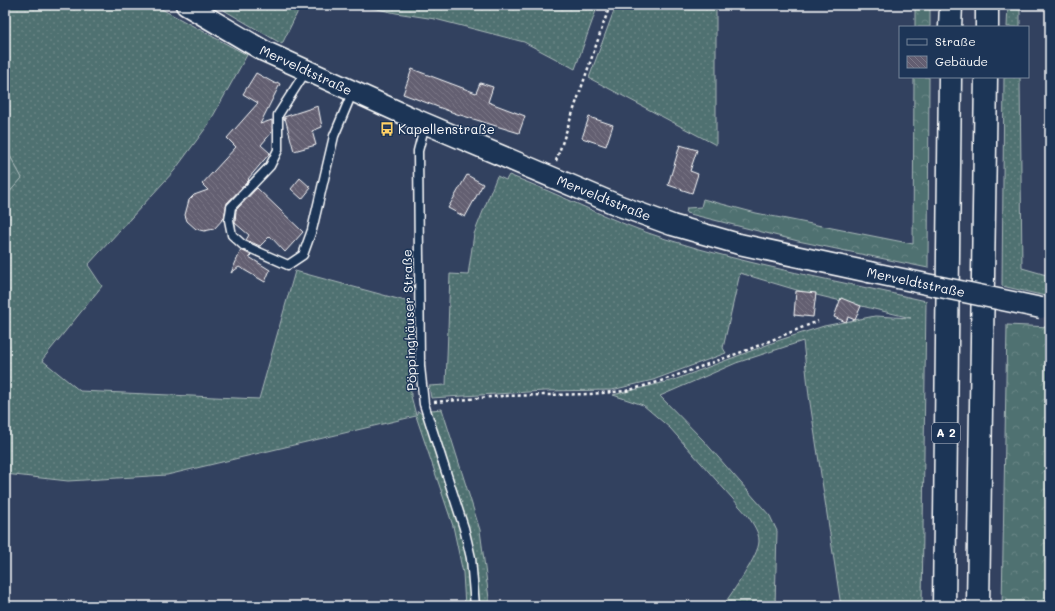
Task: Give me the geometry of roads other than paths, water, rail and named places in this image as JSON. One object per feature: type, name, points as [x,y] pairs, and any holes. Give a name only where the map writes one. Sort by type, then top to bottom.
[{"type":"highway","points":[[950,26],[951,5]]},
{"type":"highway","points":[[986,26],[987,5]]},
{"type":"highway","name":"A 2","points":[[944,606],[950,78]]},
{"type":"highway","points":[[978,606],[986,78]]},
{"type":"street","name":"Merveldtstraße","points":[[186,5],[264,51],[352,91],[550,177],[620,206],[672,225],[739,244],[1045,309]]},
{"type":"lane","points":[[306,70],[278,115],[278,150],[270,166],[231,207],[229,220],[232,235],[243,245],[288,265],[303,255],[312,230],[334,136],[352,91]]},
{"type":"lane","name":"Pöppinghäuser Straße","points":[[426,124],[418,151],[420,366],[424,404],[464,528],[471,558],[474,606]]},
{"type":"place","name":"Kapellenstraße","points":[[387,129]]}]
